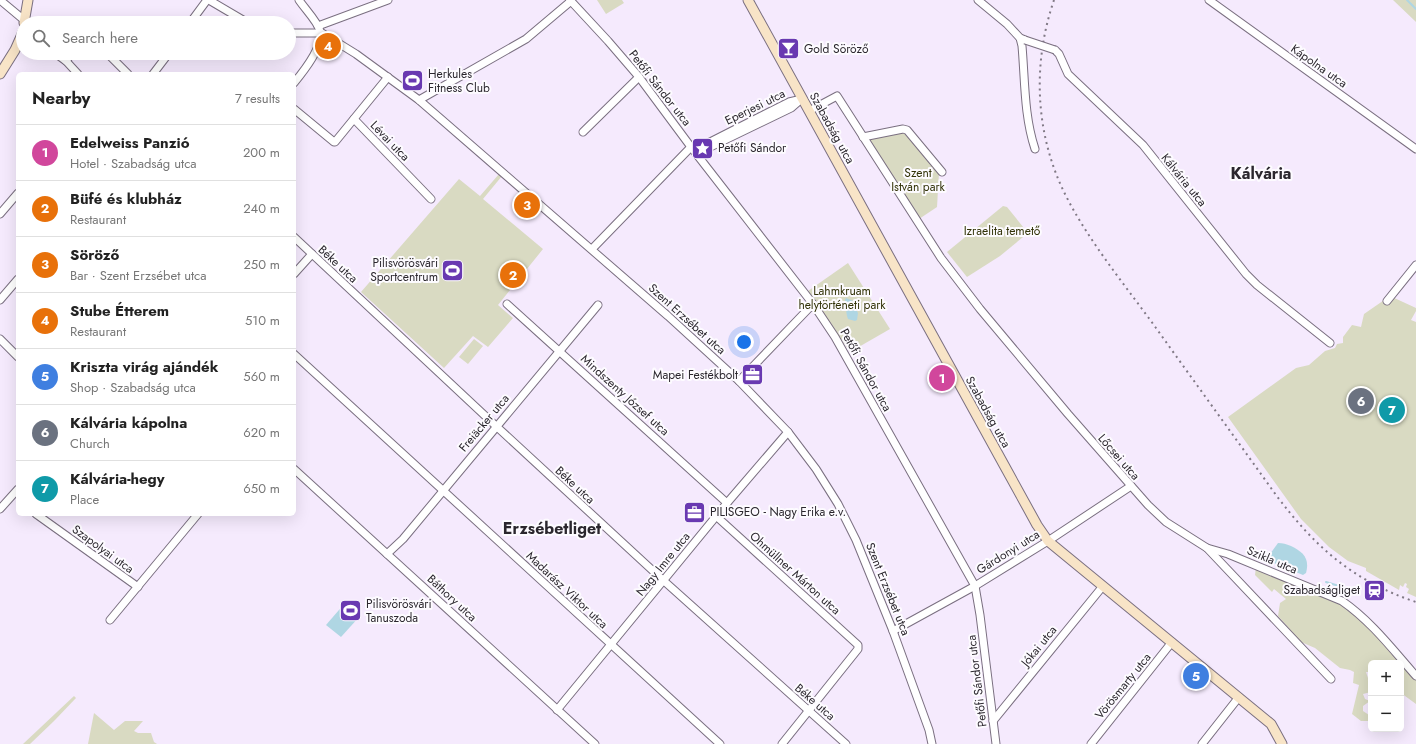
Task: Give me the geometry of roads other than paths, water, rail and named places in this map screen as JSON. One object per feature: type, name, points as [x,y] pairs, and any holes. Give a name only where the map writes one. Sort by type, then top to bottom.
[{"type":"street","points":[[0,0],[18,16]]},
{"type":"street","points":[[25,16],[28,0]]},
{"type":"street","points":[[195,16],[208,0],[236,16]]},
{"type":"street","points":[[296,80],[306,68],[319,42],[319,29],[299,0]]},
{"type":"street","points":[[296,32],[319,29],[388,0]]},
{"type":"street","name":"Szabadság utca","points":[[748,0],[808,111],[1048,541],[1239,697],[1270,724],[1282,744]]},
{"type":"street","name":"Kálvária utca","points":[[978,0],[1007,24],[1022,39],[1055,50],[1059,54],[1068,74],[1143,145],[1257,286],[1330,343]]},
{"type":"street","name":"Kápolna utca","points":[[1209,0],[1416,150]]},
{"type":"street","points":[[419,100],[526,39],[570,1]]},
{"type":"street","name":"Petőfi Sándor utca","points":[[570,1],[608,41],[639,77],[691,147],[813,304],[835,337],[975,586],[980,614],[996,744]]},
{"type":"street","name":"Szent Erzsébet utca","points":[[319,29],[419,100],[592,249],[739,380],[788,432],[816,469],[838,504],[856,540],[893,631],[929,730],[932,744]]},
{"type":"street","points":[[1022,39],[1030,136],[1035,148]]},
{"type":"street","points":[[0,74],[16,48]]},
{"type":"street","points":[[114,60],[126,72]]},
{"type":"street","points":[[155,72],[164,60]]},
{"type":"street","points":[[66,61],[76,72]]},
{"type":"street","name":"Lévai utca","points":[[388,77],[354,119],[431,199]]},
{"type":"street","points":[[583,132],[639,77]]},
{"type":"street","points":[[808,111],[837,96],[863,137],[903,129],[907,130],[942,172]]},
{"type":"street","name":"Eperjesi utca","points":[[691,147],[702,152],[791,108],[802,99]]},
{"type":"street","points":[[296,111],[334,142],[354,119]]},
{"type":"street","name":"Lőcsei utca","points":[[863,137],[941,258],[980,309],[1068,414],[1131,486],[1166,522],[1207,548],[1331,679]]},
{"type":"street","points":[[592,249],[691,147]]},
{"type":"street","points":[[0,214],[16,195]]},
{"type":"street","name":"Béke utca","points":[[296,239],[664,581],[846,744]]},
{"type":"street","points":[[296,272],[312,254]]},
{"type":"street","points":[[1386,301],[1416,265]]},
{"type":"street","points":[[0,300],[16,281]]},
{"type":"street","name":"Mindszenty József utca","points":[[508,304],[727,503]]},
{"type":"street","points":[[739,380],[813,304]]},
{"type":"street","name":"Freiäcker utca","points":[[387,554],[403,539],[598,305]]},
{"type":"street","points":[[0,339],[16,355]]},
{"type":"street","name":"Madarász Viktor utca","points":[[296,356],[720,744]]},
{"type":"street","name":"Nagy Imre utca","points":[[557,710],[716,516],[788,432]]},
{"type":"street","name":"Báthory utca","points":[[296,471],[595,744]]},
{"type":"street","name":"Gárdonyi utca","points":[[893,631],[975,586],[1048,541],[1131,486]]},
{"type":"street","points":[[0,510],[16,491]]},
{"type":"street","points":[[12,496],[16,499]]},
{"type":"street","name":"Szapolyai utca","points":[[39,516],[138,587]]},
{"type":"street","name":"Szapolyai utca","points":[[110,620],[196,516]]},
{"type":"street","name":"Ohmüllner Márton utca","points":[[716,516],[858,645],[858,648],[808,711]]},
{"type":"street","name":"Szikla utca","points":[[1207,548],[1228,554],[1342,601],[1351,607],[1376,631],[1416,676]]},
{"type":"street","name":"Jókai utca","points":[[993,720],[1103,586]]},
{"type":"street","name":"Vörösmarty utca","points":[[1091,744],[1172,642]]},
{"type":"street","points":[[1202,744],[1239,697]]},
{"type":"street","points":[[782,744],[808,711]]},
{"type":"water","points":[[846,298],[853,301],[852,306],[855,307],[858,313],[857,320],[855,321],[848,319]]},
{"type":"water","points":[[1278,543],[1291,546],[1302,553],[1307,563],[1306,573],[1303,575],[1269,561],[1267,558]]},
{"type":"water","points":[[345,603],[360,616],[341,637],[326,625]]},
{"type":"waterway","points":[[1407,0],[1416,9]]},
{"type":"waterway","points":[[1326,582],[1352,590],[1355,589]]},
{"type":"railway","points":[[1054,0],[1042,49],[1040,99],[1048,149],[1056,173],[1075,213],[1108,264],[1276,495],[1305,531],[1354,573],[1393,594],[1416,602]]},
{"type":"place","name":"Stube Étterem","points":[[328,46]]},
{"type":"place","name":"Gold Söröző","points":[[789,49]]},
{"type":"place","name":"Herkules Fitness Club","points":[[412,81]]},
{"type":"place","name":"Petőfi Sándor","points":[[703,148]]},
{"type":"place","name":"Söröző","points":[[527,205]]},
{"type":"place","name":"Pilisvörösvári Sportcentrum","points":[[453,270]]},
{"type":"place","name":"Büfé és klubház","points":[[513,275]]},
{"type":"place","name":"Mapei Festékbolt","points":[[753,375]]},
{"type":"place","name":"Edelweiss Panzió","points":[[942,378]]},
{"type":"place","name":"Kálvária kápolna","points":[[1361,401]]},
{"type":"place","name":"Kálvária-hegy","points":[[1392,410]]},
{"type":"place","name":"PILISGEO - Nagy Erika e.v.","points":[[694,512]]},
{"type":"place","name":"Szabadságliget","points":[[1375,590]]},
{"type":"place","name":"Pilisvörösvári Tanuszoda","points":[[351,611]]},
{"type":"place","name":"Kriszta virág ajándék","points":[[1196,676]]},
{"type":"district","name":"Kálvária","points":[[1261,173]]},
{"type":"district","name":"Erzsébetliget","points":[[552,528]]},
{"type":"park label","name":"Szent István park","points":[[918,180]]},
{"type":"park label","name":"Izraelita temető","points":[[1002,231]]},
{"type":"park label","name":"Lahmkruam helytörténeti park","points":[[842,298]]}]
